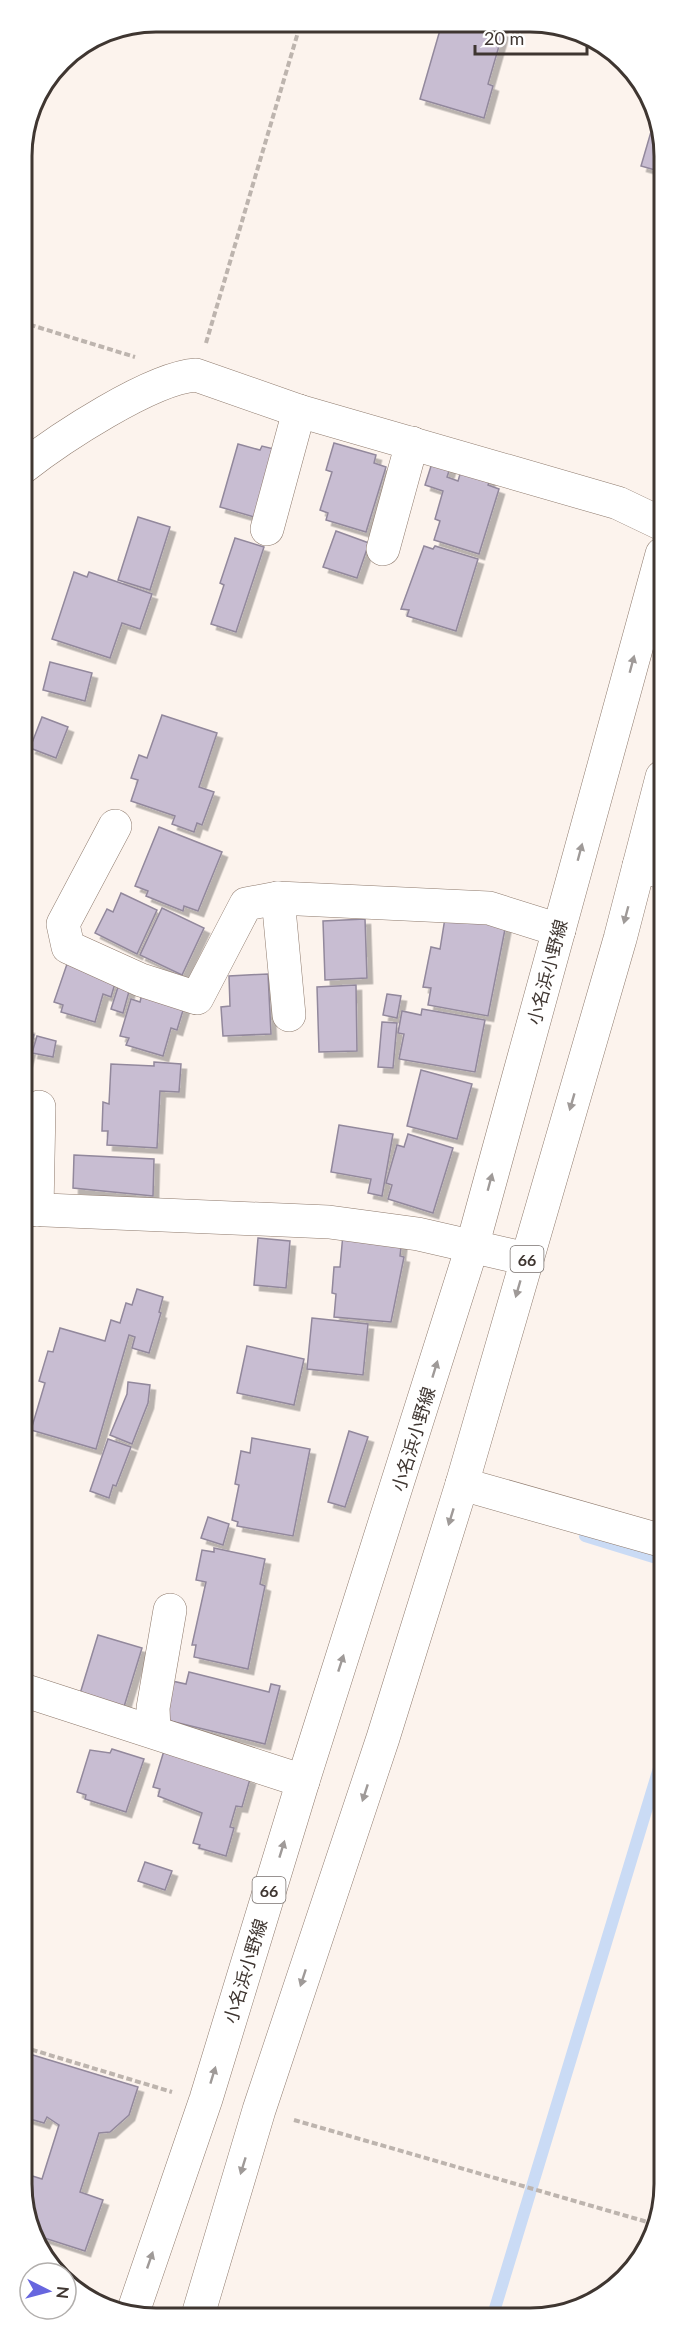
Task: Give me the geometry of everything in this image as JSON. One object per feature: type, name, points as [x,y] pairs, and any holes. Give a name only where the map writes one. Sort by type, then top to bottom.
[{"type":"main road","points":[[32,460],[111,410],[189,376],[299,411],[618,503],[654,520]]},
{"type":"main road","points":[[267,529],[299,411]]},
{"type":"main road","points":[[383,549],[412,443]]},
{"type":"main road","name":"小名浜小野線","points":[[135,2305],[206,2099],[303,1781],[472,1247],[654,584]]},
{"type":"main road","points":[[115,826],[63,924],[68,947],[141,980],[197,998],[246,904],[278,898],[489,908],[559,930]]},
{"type":"main road","name":"66","points":[[200,2308],[259,2110],[383,1738],[462,1484],[527,1259],[650,869],[654,841]]},
{"type":"main road","points":[[278,898],[289,1015]]},
{"type":"main road","points":[[32,1187],[39,1107]]},
{"type":"main road","points":[[32,1210],[329,1222],[418,1234],[527,1259]]},
{"type":"main road","points":[[462,1484],[653,1538]]},
{"type":"main road","points":[[154,1731],[153,1708],[170,1610]]},
{"type":"main road","points":[[32,1693],[303,1781]]},
{"type":"path","points":[[32,325],[189,376],[298,32]]},
{"type":"path","points":[[32,2050],[157,2089],[206,2099]]},
{"type":"path","points":[[259,2110],[647,2222]]},
{"type":"building","points":[[439,32],[503,32],[488,84],[493,86],[484,118],[420,99]]},
{"type":"building","points":[[651,132],[654,170],[641,166]]},
{"type":"building","points":[[334,443],[376,455],[374,463],[386,467],[366,532],[326,520],[328,513],[320,510],[332,472],[326,470]]},
{"type":"building","points":[[238,444],[260,450],[262,446],[278,450],[258,518],[220,507]]},
{"type":"building","points":[[433,460],[451,465],[447,477],[458,481],[461,471],[490,479],[488,485],[499,489],[479,554],[434,540],[440,521],[435,519],[443,491],[425,485]]},
{"type":"building","points":[[138,517],[170,527],[150,590],[118,580]]},
{"type":"building","points":[[336,531],[369,543],[357,578],[323,567]]},
{"type":"building","points":[[235,538],[264,547],[236,632],[211,624],[224,585],[220,583]]},
{"type":"building","points":[[424,546],[433,549],[435,546],[478,559],[456,631],[407,616],[409,610],[401,609]]},
{"type":"building","points":[[74,572],[87,577],[89,572],[152,594],[140,629],[122,623],[110,658],[52,639]]},
{"type":"building","points":[[50,662],[92,673],[85,701],[43,690]]},
{"type":"building","points":[[162,715],[217,733],[199,787],[214,792],[202,825],[197,823],[194,832],[172,824],[175,816],[131,801],[138,780],[131,778],[139,755],[147,758]]},
{"type":"building","points":[[42,717],[68,727],[56,758],[32,749]]},
{"type":"building","points":[[159,827],[222,852],[198,911],[184,906],[183,911],[146,896],[148,891],[135,886]]},
{"type":"building","points":[[121,893],[157,910],[137,954],[95,933],[107,909],[113,912]]},
{"type":"building","points":[[162,908],[204,928],[182,975],[140,955]]},
{"type":"building","points":[[446,912],[506,924],[488,1016],[428,1005],[431,988],[423,987],[431,947],[440,949]]},
{"type":"building","points":[[365,919],[367,978],[325,980],[323,921]]},
{"type":"building","points":[[67,964],[118,973],[111,997],[103,994],[95,1022],[61,1012],[63,1005],[54,1002]]},
{"type":"building","points":[[268,974],[271,1034],[223,1036],[221,1007],[230,1006],[229,976]]},
{"type":"building","points":[[119,984],[130,988],[123,1013],[111,1009]]},
{"type":"building","points":[[356,985],[357,1051],[319,1052],[317,987]]},
{"type":"building","points":[[142,994],[184,1007],[177,1030],[171,1028],[163,1056],[126,1045],[129,1038],[120,1036],[131,999],[140,1002]]},
{"type":"building","points":[[387,994],[401,996],[397,1018],[383,1015]]},
{"type":"building","points":[[422,1009],[485,1020],[475,1072],[399,1059],[404,1034],[398,1033],[402,1011],[421,1015]]},
{"type":"building","points":[[382,1022],[397,1023],[393,1068],[378,1067]]},
{"type":"building","points":[[37,1036],[56,1041],[53,1057],[32,1053]]},
{"type":"building","points":[[154,1062],[181,1064],[179,1092],[160,1091],[157,1148],[107,1145],[108,1131],[102,1131],[103,1102],[109,1104],[111,1064],[154,1066]]},
{"type":"building","points":[[421,1070],[472,1084],[457,1139],[407,1126]]},
{"type":"building","points":[[339,1125],[393,1134],[382,1196],[368,1193],[371,1179],[331,1172]]},
{"type":"building","points":[[408,1134],[453,1148],[433,1213],[388,1199],[392,1185],[386,1183],[397,1145],[404,1147]]},
{"type":"building","points":[[74,1155],[154,1159],[153,1196],[73,1188]]},
{"type":"building","points":[[343,1234],[402,1239],[400,1256],[404,1257],[391,1322],[334,1317],[336,1294],[332,1293],[334,1267],[340,1267]]},
{"type":"building","points":[[258,1238],[290,1241],[286,1288],[254,1285]]},
{"type":"building","points":[[137,1289],[163,1297],[159,1312],[161,1313],[149,1353],[132,1348],[135,1337],[129,1335],[96,1449],[32,1430],[45,1383],[39,1381],[48,1351],[53,1352],[60,1328],[105,1341],[111,1320],[120,1323],[126,1303],[132,1305]]},
{"type":"building","points":[[312,1318],[368,1324],[363,1375],[307,1369]]},
{"type":"building","points":[[247,1346],[304,1359],[294,1405],[237,1393]]},
{"type":"building","points":[[128,1382],[150,1385],[148,1403],[132,1444],[110,1435],[127,1394]]},
{"type":"building","points":[[349,1431],[368,1437],[345,1507],[328,1502]]},
{"type":"building","points":[[252,1438],[310,1449],[293,1536],[237,1526],[238,1522],[232,1520],[239,1485],[235,1484],[241,1451],[250,1453]]},
{"type":"building","points":[[108,1439],[131,1447],[109,1498],[90,1491]]},
{"type":"building","points":[[208,1517],[229,1524],[223,1545],[201,1538]]},
{"type":"building","points":[[214,1548],[265,1559],[260,1584],[265,1586],[248,1669],[194,1657],[196,1645],[192,1645],[206,1582],[196,1580],[202,1550],[214,1552]]},
{"type":"building","points":[[98,1635],[142,1648],[123,1710],[79,1697]]},
{"type":"building","points":[[189,1672],[269,1692],[271,1684],[280,1686],[265,1744],[162,1719],[172,1681],[186,1684]]},
{"type":"building","points":[[166,1744],[250,1779],[242,1807],[236,1806],[230,1827],[234,1828],[226,1856],[199,1848],[200,1845],[193,1843],[202,1813],[158,1796],[160,1789],[153,1787]]},
{"type":"building","points":[[112,1749],[144,1759],[126,1812],[85,1799],[86,1795],[77,1792],[90,1750],[110,1753]]},
{"type":"building","points":[[145,1862],[172,1871],[165,1890],[138,1881]]},
{"type":"building","points":[[32,2055],[138,2087],[129,2115],[110,2132],[99,2133],[80,2192],[103,2200],[85,2251],[44,2238],[38,2223],[34,2207],[32,2176],[42,2179],[59,2125],[47,2117],[44,2123],[32,2120]]},
{"type":"waterway","points":[[585,1536],[653,1557]]},
{"type":"waterway","points":[[495,2308],[653,1787]]}]
